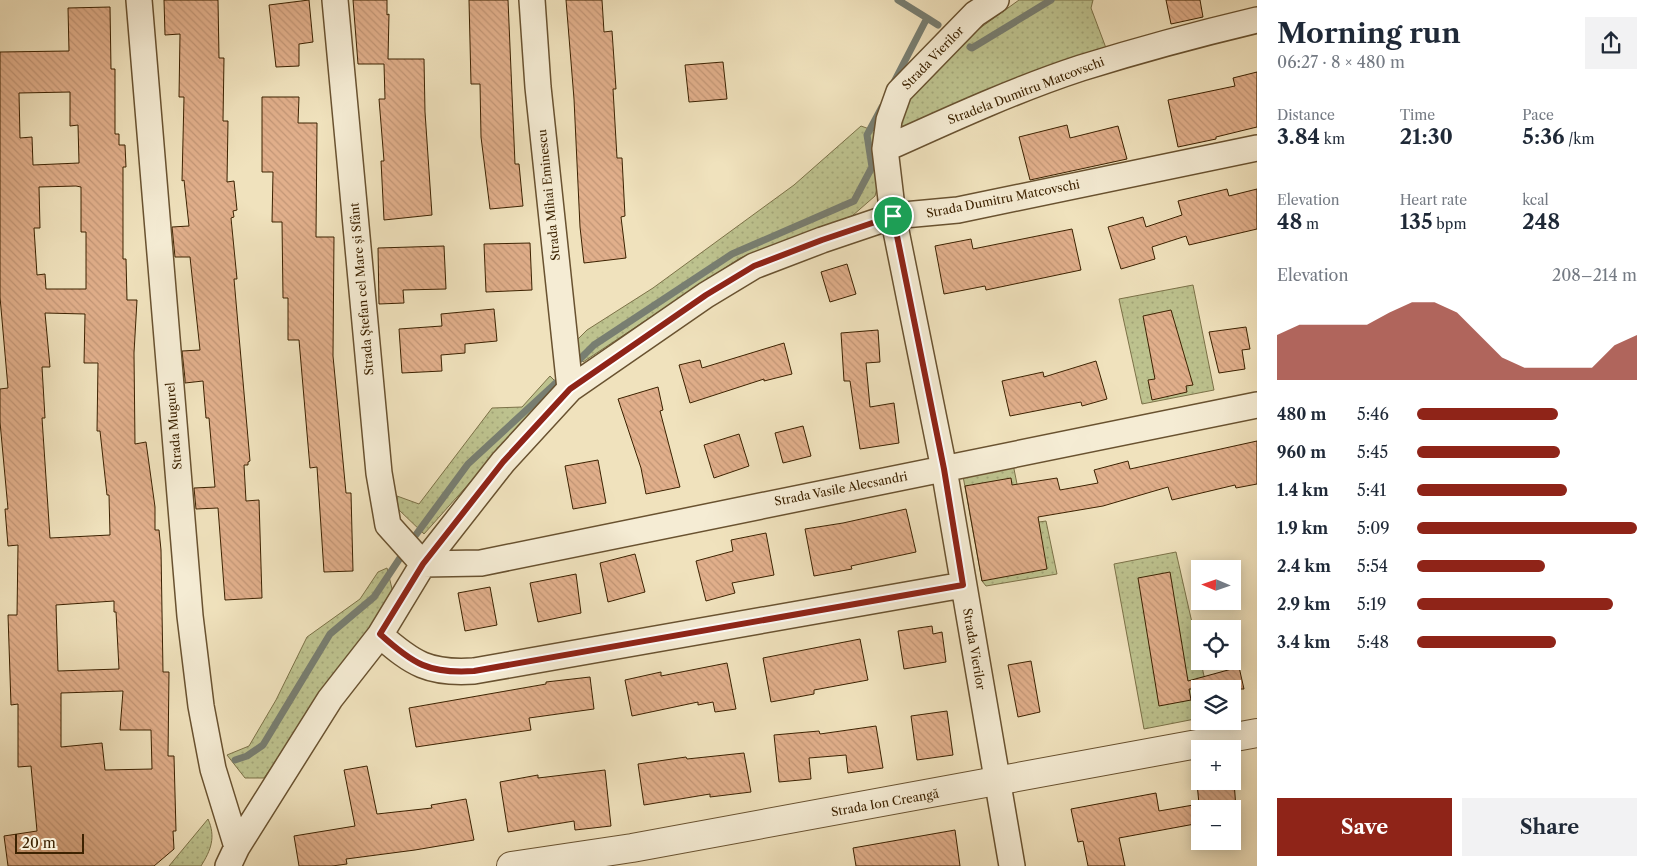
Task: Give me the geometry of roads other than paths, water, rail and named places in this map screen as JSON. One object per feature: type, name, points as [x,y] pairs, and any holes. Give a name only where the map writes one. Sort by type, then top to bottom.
[{"type":"street","name":"Strada Mugurel","points":[[139,0],[200,706],[232,856]]},
{"type":"street","name":"Strada Ştefan cel Mare și Sfânt","points":[[335,0],[379,473],[388,525],[423,564]]},
{"type":"street","name":"Strada Mihai Eminescu","points":[[532,0],[538,87],[570,389]]},
{"type":"street","name":"Strada Vierilor","points":[[996,0],[975,14],[899,92],[889,120],[885,149],[893,216],[944,469],[1012,866]]},
{"type":"street","name":"Stradela Dumitru Matcovschi","points":[[885,149],[963,114],[1080,68],[1195,35],[1257,20]]},
{"type":"street","name":"Strada Dumitru Matcovschi","points":[[232,856],[330,699],[380,634],[423,564],[503,462],[570,389],[706,295],[754,266],[893,216],[958,210],[1257,148]]},
{"type":"street","name":"Strada Vasile Alecsandri","points":[[423,564],[481,562],[1257,405]]},
{"type":"street","points":[[380,634],[403,655],[424,666],[448,673],[474,671],[963,585]]},
{"type":"street","name":"Strada Ion Creangă","points":[[511,866],[632,848],[1257,733]]},
{"type":"waterway","points":[[898,0],[927,18]]},
{"type":"waterway","points":[[970,47],[972,48],[1051,0]]},
{"type":"waterway","points":[[894,82],[927,18],[938,25]]},
{"type":"waterway","points":[[579,360],[594,345],[732,254],[854,201],[872,167],[867,135],[882,107]]},
{"type":"waterway","points":[[415,536],[468,464],[558,381]]},
{"type":"waterway","points":[[235,760],[247,756],[263,745],[330,634],[374,597],[400,558]]}]
